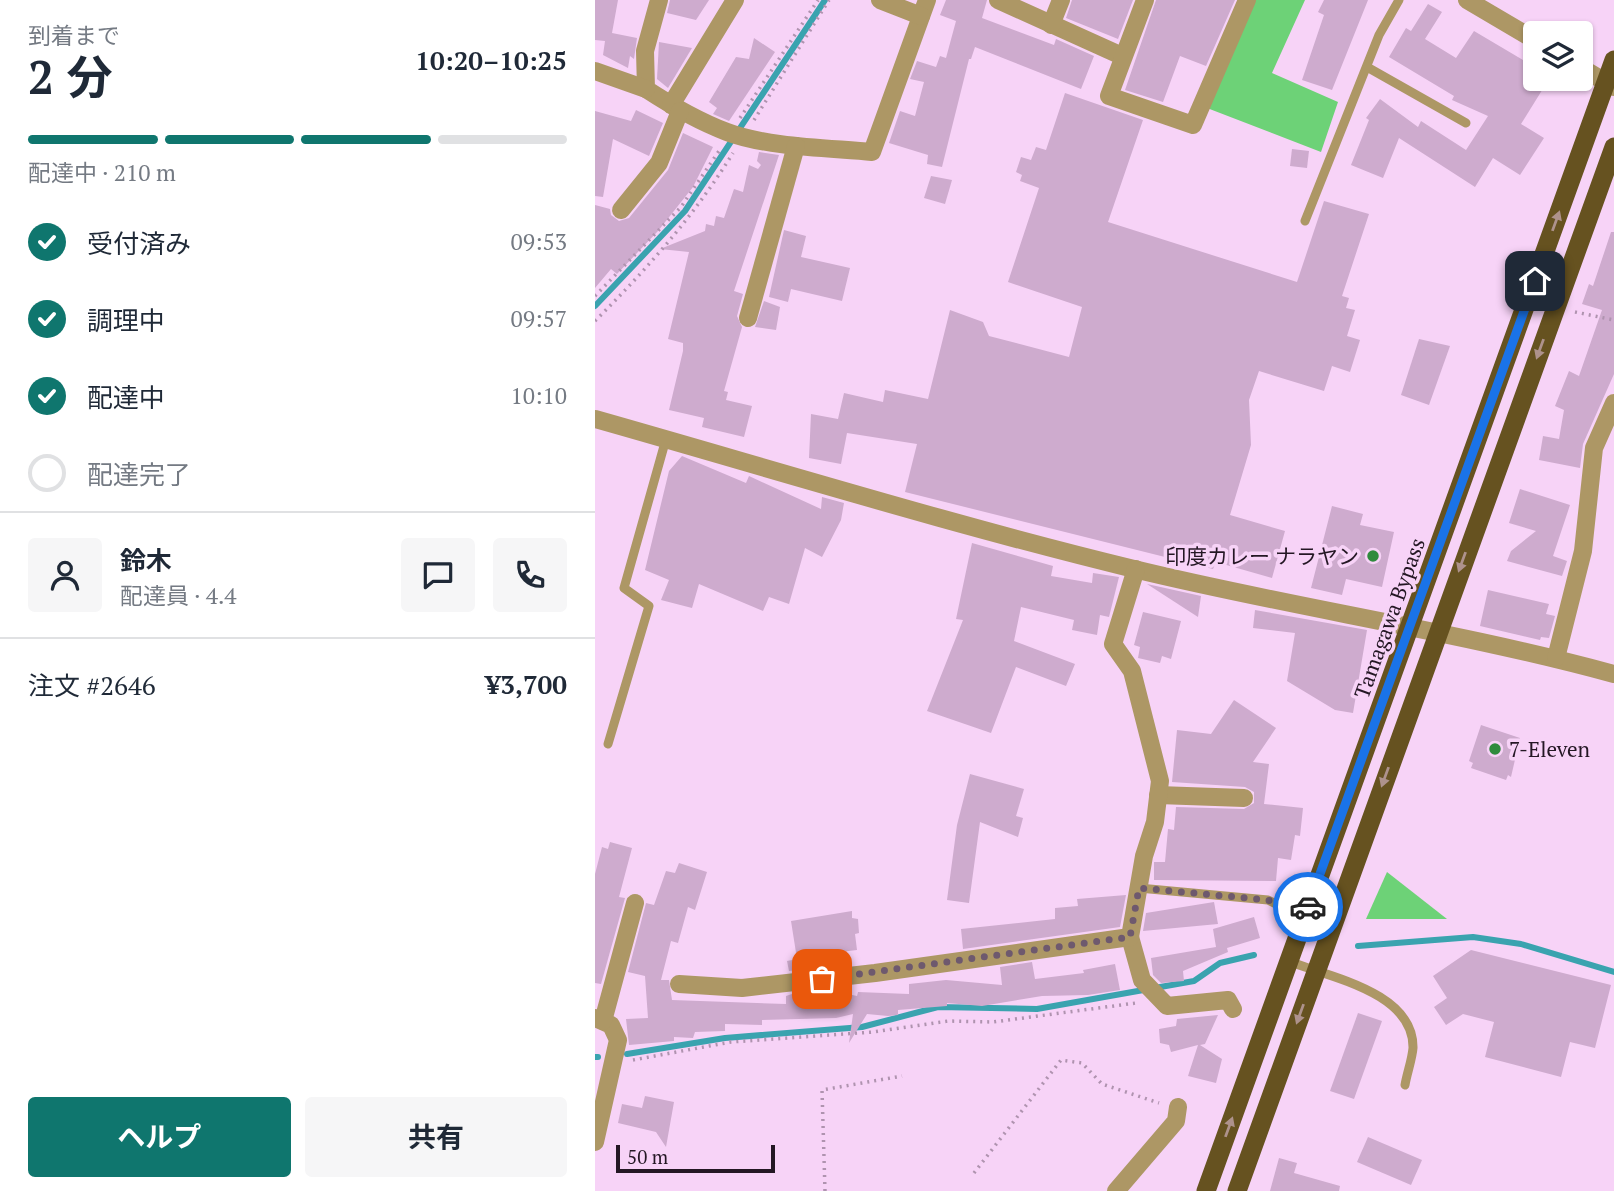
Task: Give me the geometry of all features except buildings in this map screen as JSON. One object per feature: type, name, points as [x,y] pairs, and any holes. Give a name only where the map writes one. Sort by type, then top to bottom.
[{"type":"highway","name":"Tamagawa Bypass","points":[[1206,1191],[1410,626],[1610,85],[1614,60]]},
{"type":"highway","points":[[1237,1191],[1507,437],[1614,147]]},
{"type":"highway","points":[[1482,429],[1507,437]]},
{"type":"street","points":[[646,89],[645,51],[659,0]]},
{"type":"street","points":[[621,210],[659,163],[676,108],[735,0]]},
{"type":"street","points":[[595,71],[646,89],[676,108],[737,135],[796,146],[872,152],[924,8],[880,0]]},
{"type":"street","points":[[998,0],[1122,56]]},
{"type":"street","points":[[1051,25],[1061,0]]},
{"type":"street","points":[[1145,0],[1109,96],[1193,125],[1247,0]]},
{"type":"street","points":[[1467,0],[1523,33]]},
{"type":"street","points":[[1593,74],[1610,85]]},
{"type":"street","points":[[748,318],[796,146]]},
{"type":"street","points":[[1556,658],[1583,551],[1594,448],[1614,403]]},
{"type":"street","points":[[595,419],[929,516],[1136,569],[1437,631],[1614,674]]},
{"type":"street","points":[[1136,569],[1113,644],[1132,671],[1160,781],[1130,937],[1142,980],[1167,1006],[1228,1000],[1233,1009]]},
{"type":"street","points":[[1158,795],[1244,798]]},
{"type":"street","points":[[595,1142],[615,1064],[618,1040],[611,1026],[599,1019],[635,903]]},
{"type":"street","points":[[679,984],[742,988],[875,973],[1130,937]]},
{"type":"street","points":[[1116,1191],[1176,1121],[1178,1107]]},
{"type":"lane","points":[[1304,221],[1379,35],[1399,0]]},
{"type":"lane","points":[[1367,67],[1466,123]]},
{"type":"lane","points":[[608,744],[649,606],[624,588],[666,439]]},
{"type":"lane","points":[[1139,888],[1268,900],[1304,918]]},
{"type":"lane","points":[[1288,961],[1377,994],[1403,1014],[1413,1046],[1405,1085]]},
{"type":"path","points":[[595,321],[646,270],[683,226],[817,0]]},
{"type":"path","points":[[595,296],[681,207],[737,135],[829,0]]},
{"type":"path","points":[[1575,312],[1614,320]]},
{"type":"path","points":[[615,1064],[731,1042],[873,1032],[948,1021],[993,1022],[1156,997]]},
{"type":"path","points":[[974,1173],[1061,1060],[1082,1063],[1102,1084],[1178,1107]]},
{"type":"path","points":[[825,1191],[822,1090],[902,1076]]},
{"type":"green space","points":[[1254,0],[1305,0],[1272,73],[1338,102],[1321,152],[1207,108]]},
{"type":"green space","points":[[1387,872],[1447,919],[1366,919]]},
{"type":"waterway","points":[[595,306],[685,211],[825,0]]},
{"type":"waterway","points":[[1358,946],[1473,937],[1521,944],[1614,972]]},
{"type":"waterway","points":[[627,1054],[725,1038],[862,1027],[938,1007],[1037,1009],[1194,981],[1220,963],[1254,955]]},
{"type":"way so far","points":[[822,979],[1130,937],[1139,888],[1268,900],[1304,918],[1308,907]]},
{"type":"place","name":"印度カレー ナラヤン","points":[[1373,556]]},
{"type":"place","name":"7-Eleven","points":[[1495,749]]},
{"type":"route","points":[[1308,907],[1535,281]]}]
